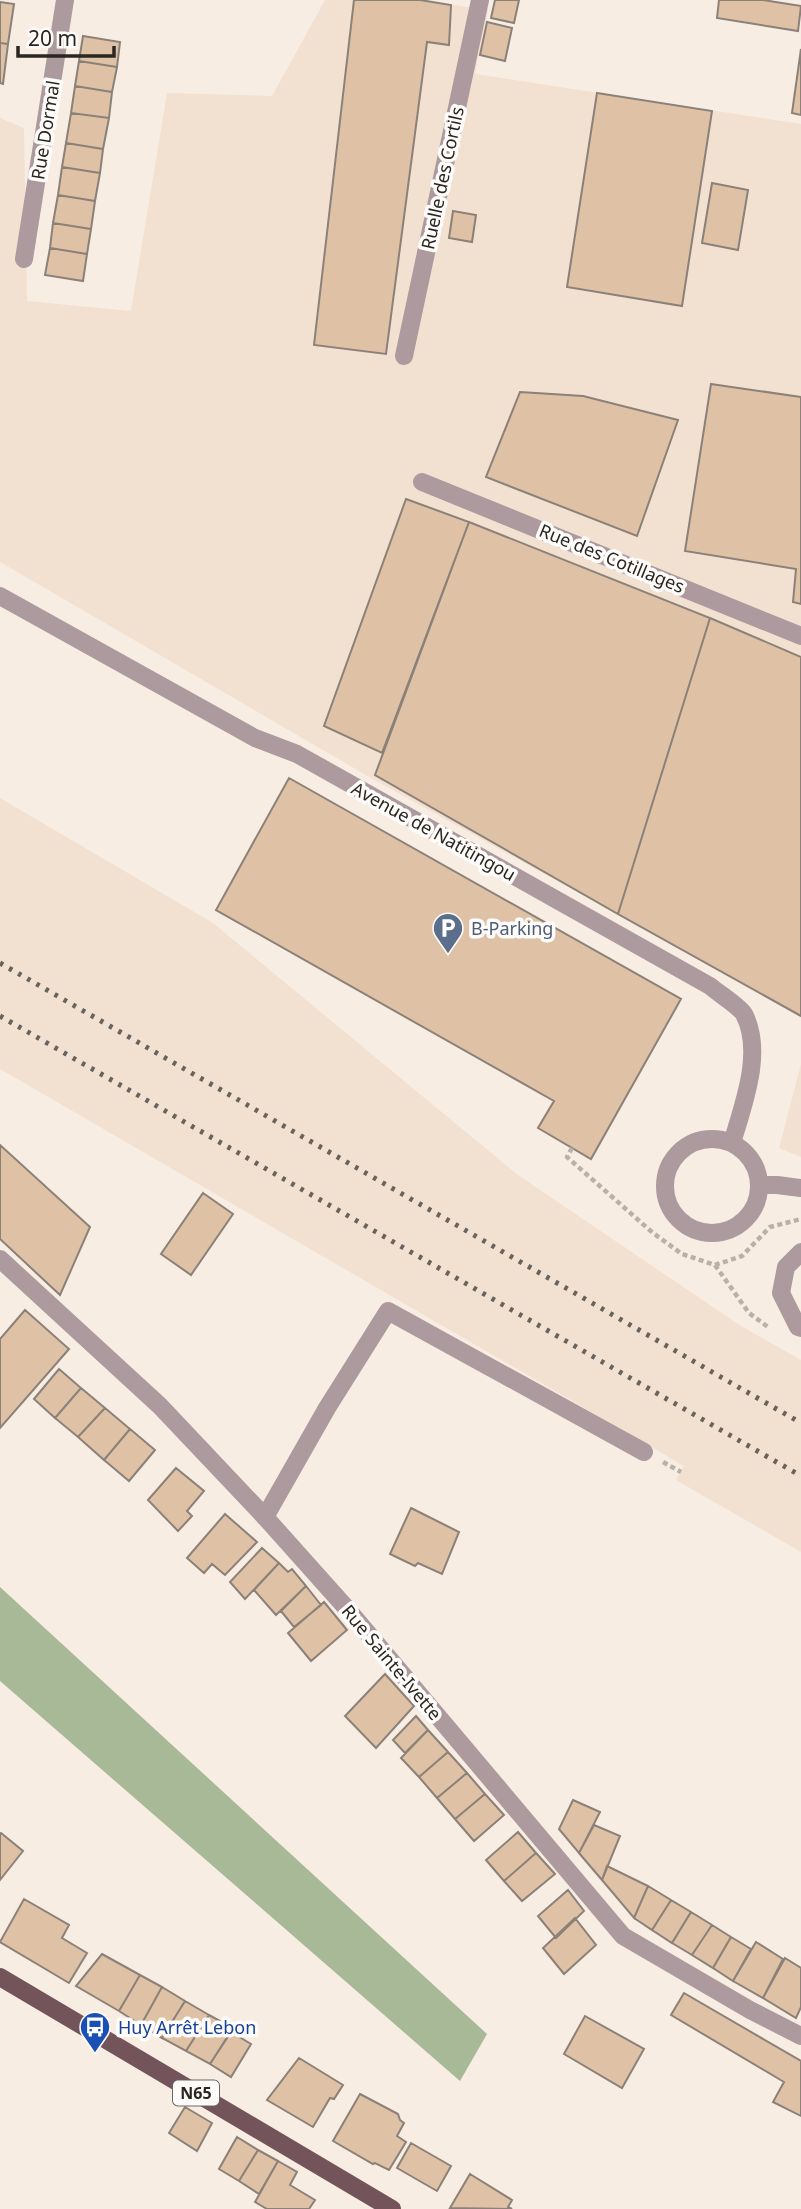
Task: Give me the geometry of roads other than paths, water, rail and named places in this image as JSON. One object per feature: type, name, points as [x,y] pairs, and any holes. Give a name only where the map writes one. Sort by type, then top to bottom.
[{"type":"main road","name":"N65","points":[[0,1977],[392,2209]]},
{"type":"street","name":"Rue Dormal","points":[[24,260],[65,0]]},
{"type":"street","name":"Ruelle des Cortils","points":[[404,356],[480,0]]},
{"type":"street","name":"Rue des Cotillages","points":[[422,482],[801,636]]},
{"type":"street","name":"Avenue de Natitingou","points":[[0,596],[255,738],[297,754],[710,986],[743,1013],[753,1047],[748,1089],[732,1143]]},
{"type":"street","points":[[718,1139],[743,1150],[755,1166],[759,1185],[756,1204],[745,1221],[728,1231],[708,1234],[690,1228],[675,1216],[666,1198],[666,1178],[673,1160],[688,1146],[706,1140],[718,1139]]},
{"type":"street","points":[[759,1185],[801,1188]]},
{"type":"street","points":[[801,1252],[786,1267],[781,1293],[801,1328]]},
{"type":"street","name":"Rue Sainte-Ivette","points":[[0,1259],[160,1406],[265,1517],[349,1611],[624,1936],[750,2010],[801,2036]]},
{"type":"street","points":[[265,1517],[327,1408],[388,1311],[644,1452]]},
{"type":"railway","points":[[0,963],[801,1423]]},
{"type":"railway","points":[[0,1016],[801,1476]]},
{"type":"place","name":"B-Parking","points":[[448,955]]},
{"type":"place","name":"Huy Arrêt Lebon","points":[[95,2054]]}]
